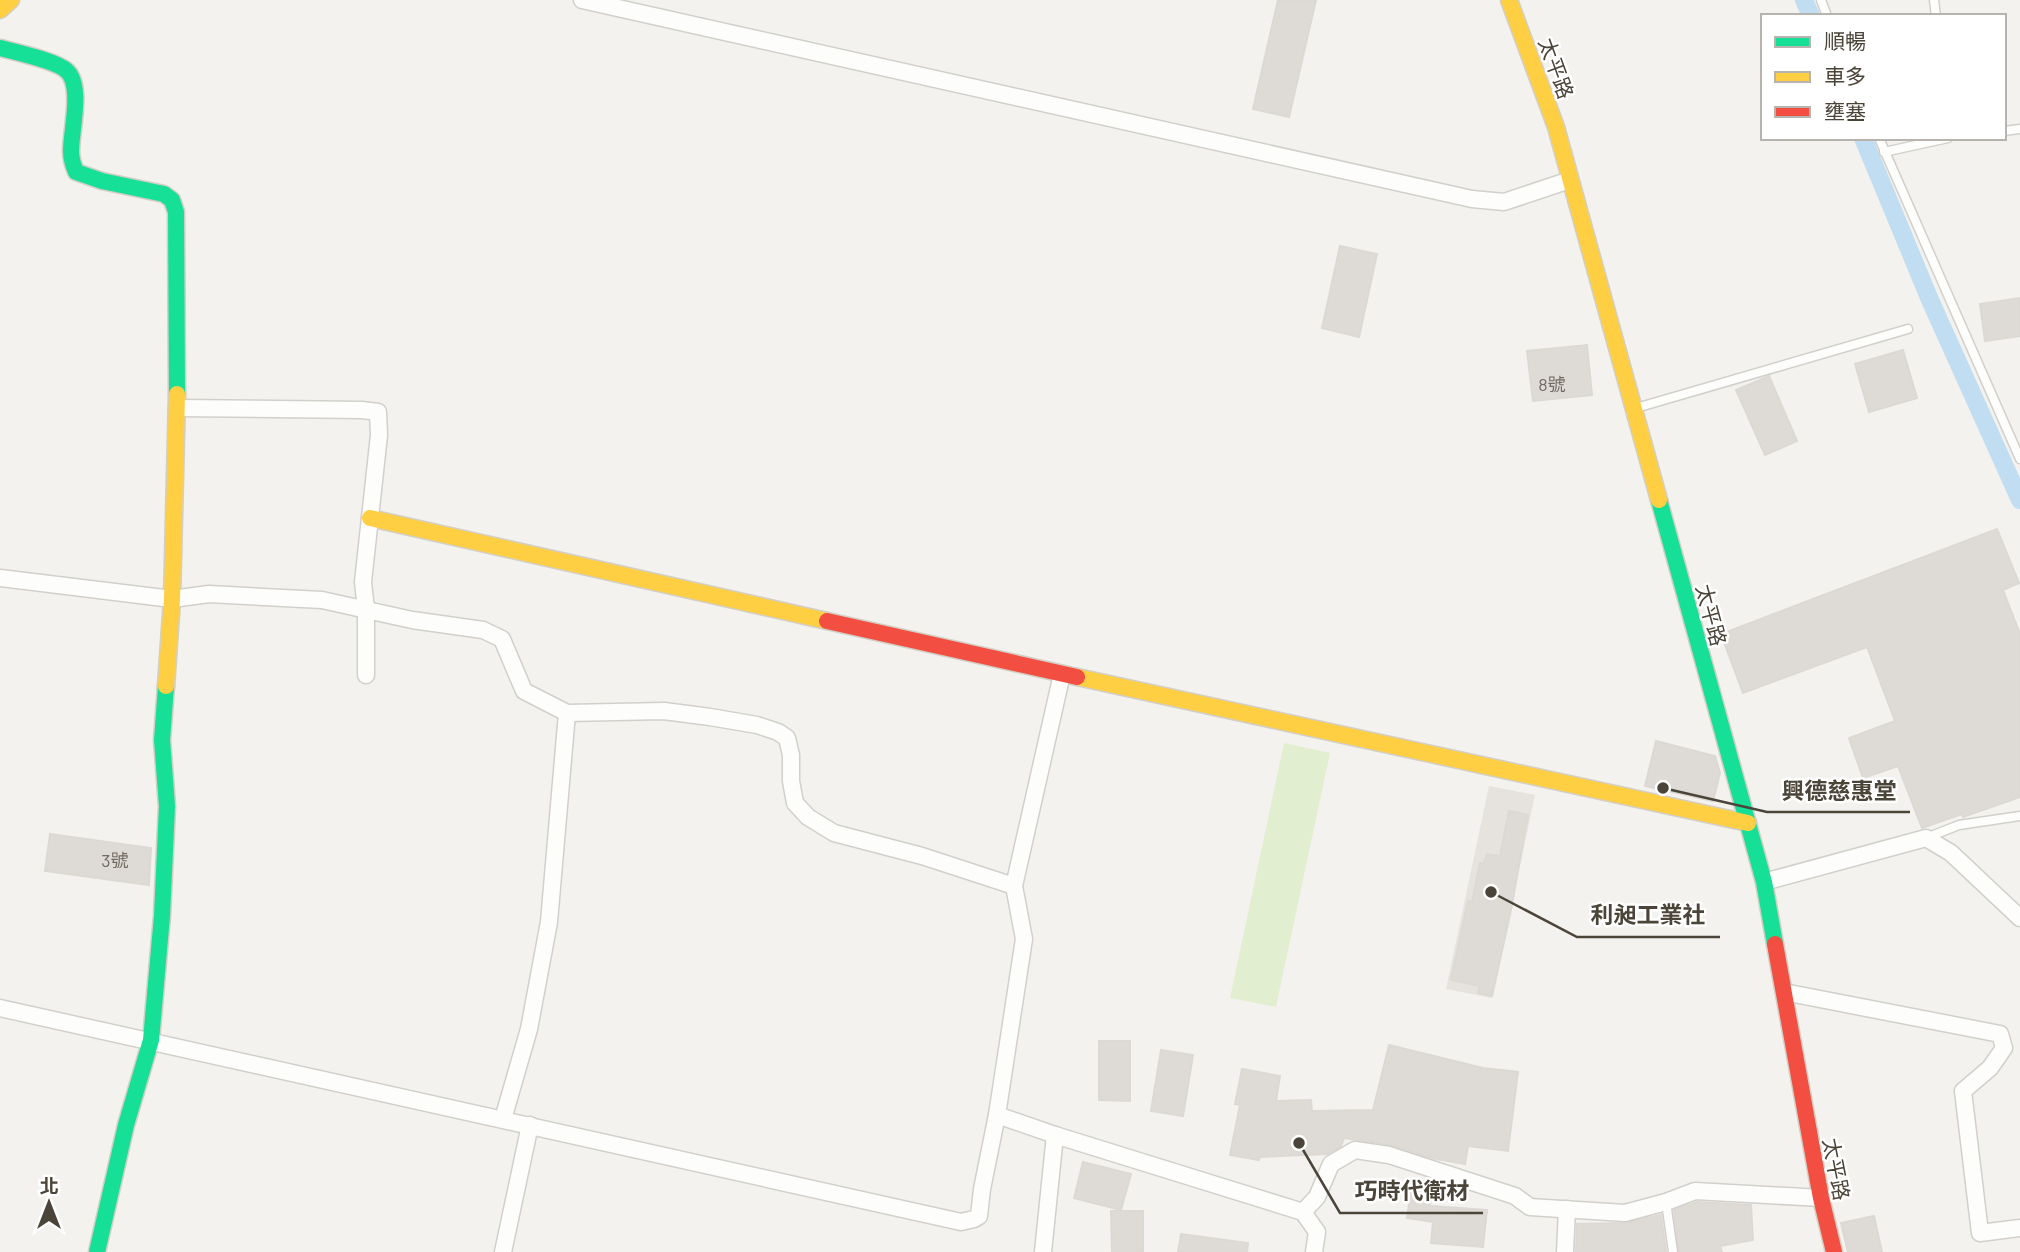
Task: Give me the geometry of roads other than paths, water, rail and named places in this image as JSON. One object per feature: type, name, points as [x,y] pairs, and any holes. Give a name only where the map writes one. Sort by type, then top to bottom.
[{"type":"street","points":[[0,10],[11,0]]},
{"type":"street","points":[[582,0],[1472,199],[1504,202],[1570,180]]},
{"type":"street","name":"太平路","points":[[1509,0],[1556,127],[1764,882],[1821,1198],[1834,1252]]},
{"type":"street","points":[[0,48],[66,69],[73,80],[71,149],[76,172],[102,181],[164,194],[172,200],[176,212],[177,408],[172,598],[162,740],[167,806],[162,916],[150,1040],[126,1125],[97,1252]]},
{"type":"street","points":[[177,408],[378,412],[379,435],[363,582],[366,675]]},
{"type":"street","points":[[370,518],[1062,674],[1748,823]]},
{"type":"street","points":[[0,578],[172,598],[209,594],[322,600],[412,620],[483,630],[502,639],[524,691],[567,713],[664,711],[757,725],[778,732],[787,738],[795,803],[808,817],[834,833],[922,856],[1014,886]]},
{"type":"street","points":[[0,1008],[961,1222],[974,1219],[979,1216],[1024,939],[1014,886],[1062,674]]},
{"type":"street","points":[[503,1119],[529,1029],[549,922],[567,713]]},
{"type":"street","points":[[1764,882],[1926,838],[1951,853],[2020,918]]},
{"type":"street","points":[[1784,992],[2000,1034],[2004,1048],[1990,1068],[1963,1091],[1980,1233],[2020,1228]]},
{"type":"street","points":[[997,1115],[1303,1212],[1317,1232],[1314,1252]]},
{"type":"street","points":[[503,1252],[529,1125]]},
{"type":"street","points":[[1043,1252],[1055,1135]]},
{"type":"street","points":[[1303,1212],[1317,1197],[1331,1164],[1355,1150],[1389,1155],[1515,1196],[1530,1207],[1625,1213],[1695,1191],[1821,1198]]},
{"type":"street","points":[[1566,1252],[1567,1209]]},
{"type":"lane","points":[[1880,140],[2020,459]]},
{"type":"lane","points":[[1884,152],[1939,140]]},
{"type":"lane","points":[[1634,409],[1908,329]]},
{"type":"lane","points":[[1926,838],[1959,825],[2020,816]]},
{"type":"lane","points":[[1666,1202],[1672,1252]]},
{"type":"waterway","points":[[1804,0],[1810,14]]},
{"type":"waterway","points":[[1864,140],[1930,300],[2020,500]]},
{"type":"place","name":"興德慈惠堂","points":[[1663,788]]},
{"type":"place","name":"利昶工業社","points":[[1491,892]]},
{"type":"place","name":"巧時代衛材","points":[[1299,1143]]}]
